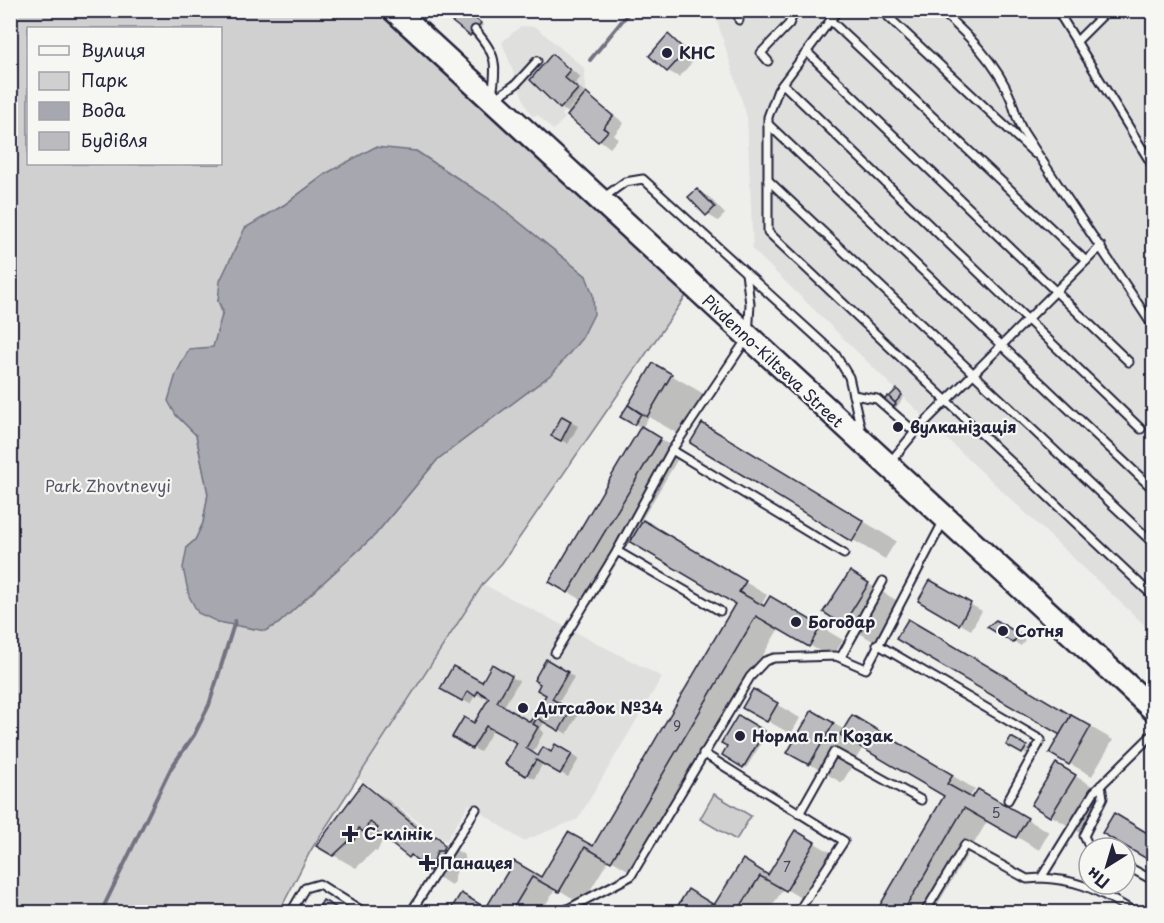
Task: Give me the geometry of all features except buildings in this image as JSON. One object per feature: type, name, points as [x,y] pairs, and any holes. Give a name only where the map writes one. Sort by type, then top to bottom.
[{"type":"main road","name":"Pivdenno-Kiltseva Street","points":[[394,10],[1053,620],[1154,710]]},
{"type":"lane","points":[[738,10],[739,20]]},
{"type":"lane","points":[[768,61],[761,53],[789,24],[795,10]]},
{"type":"lane","points":[[838,10],[783,84],[768,117],[768,232],[1154,597]]},
{"type":"lane","points":[[881,10],[1044,162]]},
{"type":"lane","points":[[940,10],[972,38],[997,73],[1011,100],[1022,130],[1154,328]]},
{"type":"lane","points":[[1057,10],[1154,168]]},
{"type":"lane","points":[[1076,42],[1108,10]]},
{"type":"lane","points":[[831,21],[1086,261]]},
{"type":"lane","points":[[475,30],[493,50],[496,68],[491,101]]},
{"type":"lane","points":[[807,52],[1128,362]]},
{"type":"lane","points":[[491,101],[516,84],[537,61]]},
{"type":"lane","points":[[783,84],[1141,429]]},
{"type":"lane","points":[[768,124],[1001,348],[1154,490]]},
{"type":"lane","points":[[600,202],[611,190],[625,182],[643,179],[835,354],[849,377],[864,444]]},
{"type":"lane","points":[[768,180],[1154,544]]},
{"type":"lane","points":[[887,465],[915,432],[974,376],[1101,246]]},
{"type":"lane","points":[[555,653],[617,551],[672,450],[748,337],[750,304],[746,273]]},
{"type":"lane","points":[[853,395],[877,399],[915,432]]},
{"type":"lane","points":[[672,450],[844,554]]},
{"type":"lane","points":[[562,912],[630,876],[750,677],[765,661],[774,658],[841,657],[866,669],[877,644],[945,518]]},
{"type":"lane","points":[[617,551],[720,612]]},
{"type":"lane","points":[[841,657],[883,581]]},
{"type":"lane","points":[[877,644],[1041,740],[1008,800]]},
{"type":"lane","points":[[1041,878],[1101,784],[1154,733]]},
{"type":"lane","points":[[800,813],[834,752],[921,800]]},
{"type":"lane","points":[[703,753],[844,841],[798,912]]},
{"type":"lane","points":[[1084,836],[1103,798],[1101,784]]},
{"type":"lane","points":[[411,912],[476,809]]},
{"type":"lane","points":[[926,912],[965,845],[1028,879],[1068,880],[1083,884],[1135,912]]},
{"type":"lane","points":[[1137,872],[1154,881]]},
{"type":"lane","points":[[291,912],[305,888],[319,884],[364,912]]},
{"type":"shaded area","points":[[714,11],[1153,11],[1153,633],[929,422],[753,250],[747,117]]},
{"type":"shaded area","points":[[521,26],[536,27],[584,68],[586,88],[562,115],[565,118],[553,130],[538,115],[532,116],[526,106],[502,42]]},
{"type":"shaded area","name":"Дитсадок №34","points":[[483,584],[662,677],[578,819],[523,841],[469,804],[446,841],[356,777]]},
{"type":"green space","name":"Park Zhovtnevyi","points":[[10,11],[393,11],[692,287],[502,563],[483,584],[311,850],[279,912],[11,912]],"holes":[[[416,151],[494,202],[586,276],[553,373],[438,459],[375,535],[278,624],[238,625],[218,622],[187,547],[195,540],[203,523],[208,494],[196,435],[176,415],[189,350],[213,348],[220,330],[222,313],[218,301],[245,229],[284,205],[327,173]]]},
{"type":"green space","points":[[714,794],[751,816],[736,840],[700,819]]},
{"type":"water","points":[[375,147],[416,151],[494,202],[586,276],[593,295],[594,314],[582,338],[553,373],[438,459],[375,535],[278,624],[265,631],[218,622],[198,613],[189,596],[183,568],[187,547],[195,540],[203,523],[208,494],[196,435],[176,415],[168,401],[176,374],[189,349],[213,347],[223,311],[218,301],[220,281],[245,228],[284,205],[327,173]]},
{"type":"waterway","points":[[590,60],[631,10]]},
{"type":"waterway","points":[[101,912],[171,768],[194,735],[209,705],[235,621]]},
{"type":"place","name":"КНС","points":[[667,53]]},
{"type":"place","name":"вулканізація","points":[[898,427]]},
{"type":"place","name":"Богодар","points":[[796,622]]},
{"type":"place","name":"Сотня","points":[[1003,631]]},
{"type":"place","name":"Дитсадок №34","points":[[523,708]]},
{"type":"place","name":"Норма п.п Козак","points":[[740,736]]},
{"type":"place","name":"С-клінік","points":[[350,834]]},
{"type":"place","name":"Панацея","points":[[427,863]]}]
